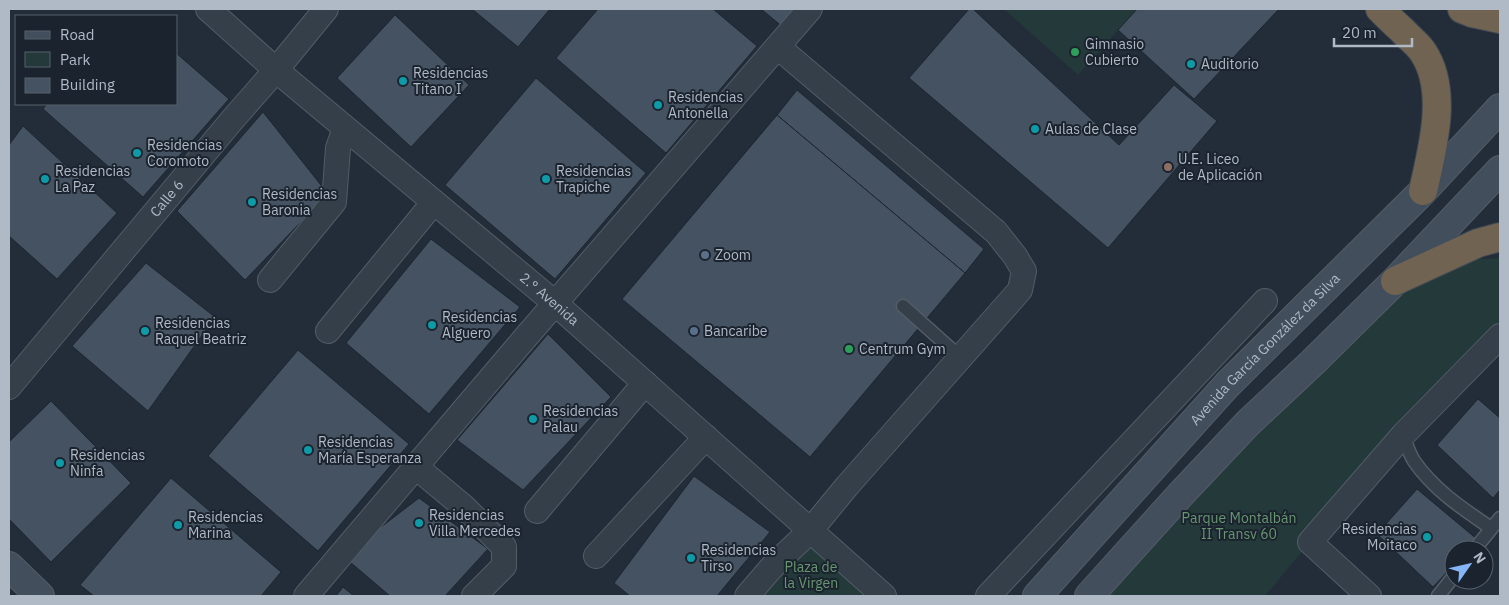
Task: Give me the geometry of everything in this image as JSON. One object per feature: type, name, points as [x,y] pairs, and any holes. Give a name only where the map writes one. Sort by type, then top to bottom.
[{"type":"highway","points":[[1380,9],[1419,46],[1424,54],[1436,89],[1434,143],[1423,191]]},
{"type":"highway","points":[[1462,9],[1472,13],[1500,18]]},
{"type":"highway","points":[[1395,281],[1478,243],[1500,237]]},
{"type":"main road","name":"Avenida García González da Silva","points":[[1037,596],[1227,385],[1423,191],[1500,108]]},
{"type":"main road","points":[[1089,596],[1248,423],[1395,281],[1500,170]]},
{"type":"main road","points":[[9,566],[40,596]]},
{"type":"street","name":"2.° Avenida","points":[[208,9],[276,70],[556,304],[884,596]]},
{"type":"street","name":"Calle 6","points":[[9,387],[326,9]]},
{"type":"street","points":[[306,596],[810,9]]},
{"type":"street","points":[[747,596],[772,567],[810,530],[1020,290],[1024,271],[996,232],[778,47]]},
{"type":"street","points":[[270,280],[334,202],[338,148],[345,128]]},
{"type":"street","points":[[328,331],[434,202]]},
{"type":"street","points":[[988,596],[1264,301]]},
{"type":"street","points":[[1369,596],[1310,542],[1403,435],[1500,336]]},
{"type":"street","points":[[537,511],[645,383]]},
{"type":"street","points":[[596,556],[706,437]]},
{"type":"street","points":[[416,467],[464,507],[504,547],[504,566],[474,596]]},
{"type":"lane","points":[[903,306],[960,358]]},
{"type":"lane","points":[[1403,435],[1414,460],[1431,481],[1456,504],[1491,528]]},
{"type":"lane","points":[[1482,540],[1500,518]]},
{"type":"green space","name":"Gimnasio Cubierto","points":[[1004,9],[1137,9],[1078,75]]},
{"type":"green space","name":"Parque Montalbán II Transv 60","points":[[1500,258],[1500,336],[1310,542],[1265,596],[1089,596],[1395,281],[1451,260]]},
{"type":"green space","name":"Plaza de la Virgen","points":[[808,543],[868,596],[763,596]]},
{"type":"building","points":[[472,9],[550,9],[518,47]]},
{"type":"building","name":"Residencias Antonella","points":[[598,9],[713,9],[757,46],[666,153],[556,58]]},
{"type":"building","points":[[761,9],[801,9],[784,28]]},
{"type":"building","name":"Aulas de Clase","points":[[969,9],[973,9],[1119,145],[1174,85],[1217,121],[1108,248],[909,78]]},
{"type":"building","name":"Auditorio","points":[[1137,9],[1279,9],[1194,99],[1118,30]]},
{"type":"building","name":"Residencias Titano I","points":[[395,15],[469,85],[411,147],[337,78]]},
{"type":"building","name":"Residencias Coromoto","points":[[178,55],[229,99],[143,197],[43,109],[46,105],[178,105]]},
{"type":"building","name":"Residencias Trapiche","points":[[536,78],[646,173],[555,279],[445,185]]},
{"type":"building","points":[[797,90],[984,249],[965,273],[777,115]]},
{"type":"building","name":"Residencias Baronia","points":[[263,112],[328,194],[245,280],[177,211]]},
{"type":"building","points":[[777,115],[965,273],[810,457],[622,299]]},
{"type":"building","name":"Residencias La Paz","points":[[23,126],[117,213],[57,279],[9,236],[9,145]]},
{"type":"building","name":"Residencias Alguero","points":[[431,239],[520,307],[429,414],[346,343]]},
{"type":"building","name":"Residencias Raquel Beatriz","points":[[146,263],[215,317],[148,411],[72,346]]},
{"type":"building","name":"Residencias Palau","points":[[548,334],[611,397],[523,490],[457,440]]},
{"type":"building","name":"Residencias María Esperanza","points":[[298,350],[409,444],[318,551],[208,456]]},
{"type":"building","points":[[1478,399],[1500,418],[1500,490],[1493,498],[1437,445]]},
{"type":"building","name":"Residencias Ninfa","points":[[51,401],[131,483],[51,562],[9,519],[9,442]]},
{"type":"building","name":"Residencias Tirso","points":[[694,476],[770,532],[717,596],[630,596],[614,583]]},
{"type":"building","name":"Residencias Marina","points":[[171,478],[281,572],[261,596],[94,596],[80,585]]},
{"type":"building","name":"Residencias Moitaco","points":[[1417,489],[1478,540],[1444,540],[1444,575],[1433,587],[1377,534]]},
{"type":"building","name":"Residencias Villa Mercedes","points":[[419,498],[488,549],[445,596],[390,596],[343,556]]},
{"type":"building","points":[[343,587],[354,596],[336,596]]},
{"type":"place","name":"Gimnasio Cubierto","points":[[1075,52]]},
{"type":"place","name":"Auditorio","points":[[1191,64]]},
{"type":"place","name":"Residencias Titano I","points":[[403,81]]},
{"type":"place","name":"Residencias Antonella","points":[[658,105]]},
{"type":"place","name":"Aulas de Clase","points":[[1035,129]]},
{"type":"place","name":"Residencias Coromoto","points":[[137,153]]},
{"type":"place","name":"U.E. Liceo de Aplicación","points":[[1168,167]]},
{"type":"place","name":"Residencias La Paz","points":[[45,179]]},
{"type":"place","name":"Residencias Trapiche","points":[[546,179]]},
{"type":"place","name":"Residencias Baronia","points":[[252,202]]},
{"type":"place","name":"Zoom","points":[[705,255]]},
{"type":"place","name":"Residencias Alguero","points":[[432,325]]},
{"type":"place","name":"Residencias Raquel Beatriz","points":[[145,331]]},
{"type":"place","name":"Bancaribe","points":[[694,331]]},
{"type":"place","name":"Centrum Gym","points":[[849,349]]},
{"type":"place","name":"Residencias Palau","points":[[533,419]]},
{"type":"place","name":"Residencias María Esperanza","points":[[308,450]]},
{"type":"place","name":"Residencias Ninfa","points":[[60,463]]},
{"type":"place","name":"Residencias Villa Mercedes","points":[[419,523]]},
{"type":"place","name":"Residencias Marina","points":[[178,525]]},
{"type":"place","name":"Residencias Moitaco","points":[[1427,537]]},
{"type":"place","name":"Residencias Tirso","points":[[691,558]]}]
